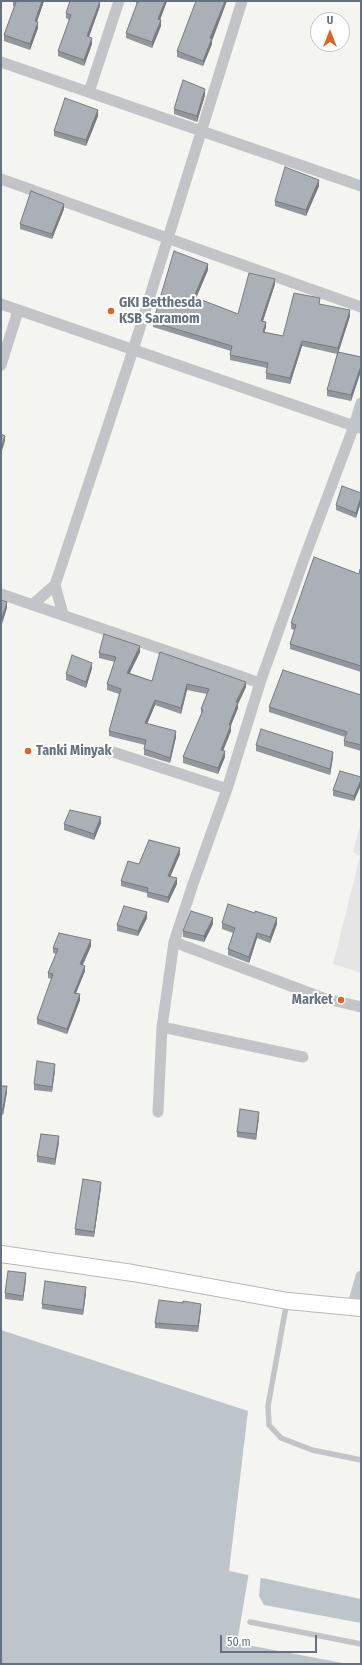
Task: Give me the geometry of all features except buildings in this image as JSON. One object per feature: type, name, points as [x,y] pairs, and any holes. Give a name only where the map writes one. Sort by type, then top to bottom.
[{"type":"main road","points":[[1,1254],[133,1273],[288,1301],[357,1308]]},
{"type":"street","points":[[89,92],[119,1]]},
{"type":"street","points":[[32,605],[55,585],[134,350],[242,1]]},
{"type":"street","points":[[1,62],[361,186]]},
{"type":"street","points":[[1,179],[361,307]]},
{"type":"street","points":[[1,304],[358,427]]},
{"type":"street","points":[[1,365],[18,311]]},
{"type":"street","points":[[158,1112],[162,1027],[174,942],[227,789],[260,683],[304,559],[358,427],[361,403]]},
{"type":"street","points":[[55,585],[63,614]]},
{"type":"street","points":[[1,594],[63,614],[260,683]]},
{"type":"street","points":[[107,750],[227,789]]},
{"type":"street","points":[[174,942],[323,998],[361,1007]]},
{"type":"street","points":[[162,1027],[304,1057]]},
{"type":"street","points":[[357,1308],[361,1276]]},
{"type":"lane","points":[[288,1301],[268,1406],[269,1425],[281,1438],[312,1450],[361,1460]]},
{"type":"lane","points":[[250,1622],[361,1644]]},
{"type":"shaded area","points":[[361,822],[361,973],[333,964],[360,856],[353,852]]},
{"type":"shaded area","points":[[1,1330],[248,1411],[229,1571],[361,1599],[361,1664],[1,1664]]},
{"type":"pier","points":[[249,1572],[261,1575],[259,1596],[264,1605],[361,1623],[361,1664],[348,1664],[237,1643]]},
{"type":"place","name":"GKI Betthesda KSB Saramom","points":[[111,311]]},
{"type":"place","name":"Tanki Minyak","points":[[28,751]]},
{"type":"place","name":"Market","points":[[341,1000]]}]
